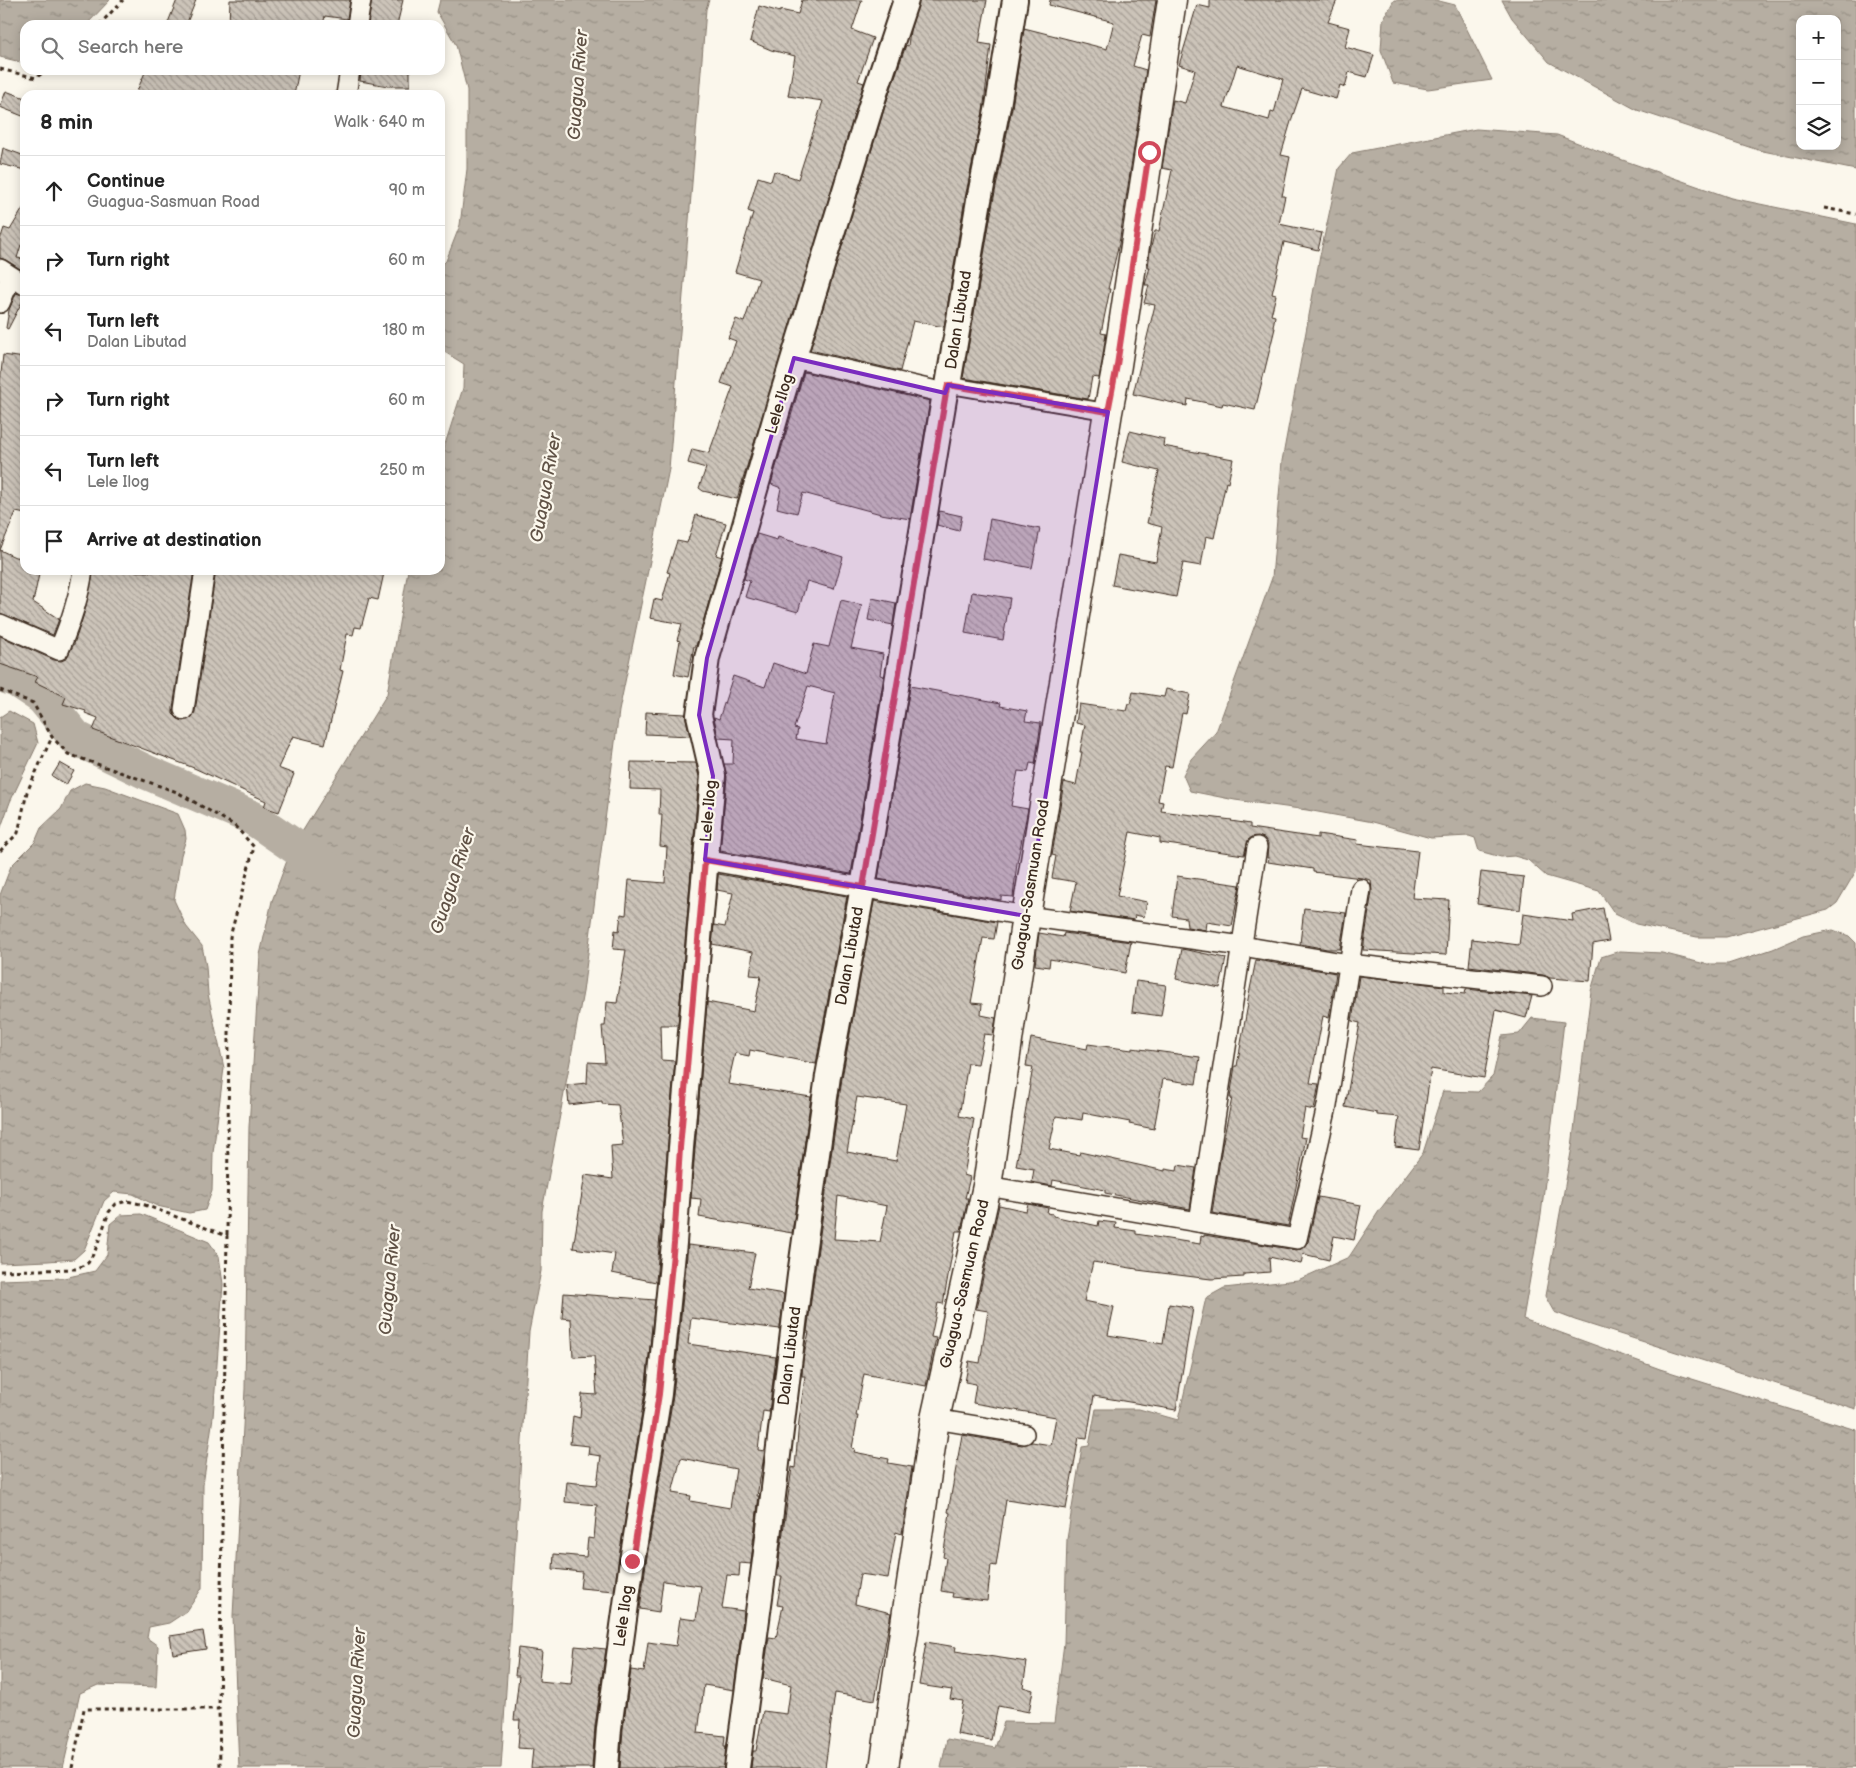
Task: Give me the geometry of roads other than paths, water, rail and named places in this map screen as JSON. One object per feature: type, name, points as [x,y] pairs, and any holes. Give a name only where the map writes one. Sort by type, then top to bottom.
[{"type":"main road","name":"Guagua-Sasmuan Road","points":[[884,1768],[935,1419],[988,1186],[1026,916],[1108,412],[1119,356],[1172,0]]},
{"type":"street","points":[[359,20],[361,0]]},
{"type":"street","name":"Lele Ilog","points":[[606,1768],[609,1728],[632,1561],[659,1394],[674,1243],[680,1148],[713,776],[699,715],[707,658],[778,409],[874,96],[906,0]]},
{"type":"street","name":"Dalan Libutad","points":[[737,1768],[800,1275],[827,1086],[863,887],[979,200],[998,106],[1015,0]]},
{"type":"street","points":[[347,90],[349,75]]},
{"type":"street","points":[[0,303],[12,277]]},
{"type":"street","points":[[794,358],[947,389],[1108,412]]},
{"type":"street","points":[[0,624],[59,650],[72,618],[82,575]]},
{"type":"street","points":[[184,710],[205,575]]},
{"type":"street","points":[[1199,1222],[1257,847]]},
{"type":"street","points":[[705,860],[1026,916],[1242,946],[1349,964],[1542,986]]},
{"type":"street","points":[[988,1186],[1297,1239],[1327,1106],[1361,889]]},
{"type":"street","points":[[935,1419],[1024,1434]]},
{"type":"water","points":[[0,0],[110,0],[91,20],[20,20],[20,62],[0,57]]},
{"type":"water","name":"Guagua River","points":[[440,0],[709,0],[706,9],[669,469],[619,711],[583,992],[542,1211],[541,1271],[529,1332],[501,1768],[239,1768],[233,1616],[245,1389],[249,1127],[260,955],[272,901],[291,850],[387,694],[407,575],[445,575],[445,444],[463,388],[464,364],[445,352],[445,262],[460,225],[467,169],[467,90],[456,45],[445,26],[445,20],[442,20],[437,12]]},
{"type":"water","points":[[1394,0],[1435,0],[1455,5],[1492,80],[1428,89],[1393,83],[1381,50],[1383,20]]},
{"type":"water","points":[[1502,0],[1856,0],[1856,170],[1758,150],[1637,110],[1549,62],[1512,18]]},
{"type":"water","points":[[1476,129],[1557,135],[1731,198],[1856,224],[1856,871],[1837,903],[1828,910],[1726,937],[1697,937],[1636,924],[1615,914],[1599,891],[1546,876],[1528,860],[1514,856],[1501,857],[1479,851],[1475,838],[1469,836],[1431,838],[1373,822],[1190,791],[1183,775],[1191,759],[1216,732],[1272,578],[1282,461],[1320,256],[1339,168],[1352,153]]},
{"type":"water","points":[[9,711],[33,724],[38,743],[10,802],[0,830],[0,717]]},
{"type":"water","points":[[85,783],[105,787],[178,814],[185,830],[186,839],[181,855],[174,900],[186,926],[202,946],[208,994],[224,1068],[213,1153],[212,1191],[205,1210],[189,1213],[157,1206],[133,1194],[114,1192],[104,1201],[84,1250],[74,1259],[0,1263],[0,895],[11,866],[35,842],[41,828],[61,809],[70,791]]},
{"type":"water","points":[[1833,930],[1849,936],[1856,943],[1856,1409],[1575,1320],[1554,1312],[1545,1296],[1572,1147],[1591,991],[1601,957],[1620,951],[1662,953],[1705,964],[1728,964],[1773,949],[1803,936]]},
{"type":"water","points":[[1532,1018],[1564,1022],[1541,1215],[1523,1319],[1660,1369],[1856,1430],[1856,1768],[941,1768],[947,1739],[995,1748],[1004,1722],[1054,1723],[1064,1643],[1067,1539],[1082,1447],[1089,1446],[1096,1409],[1139,1409],[1178,1420],[1206,1298],[1224,1288],[1298,1280],[1349,1257],[1379,1211],[1423,1153],[1443,1091],[1478,1092],[1493,1076],[1502,1036],[1519,1034]]},
{"type":"water","points":[[141,1214],[209,1242],[219,1256],[223,1284],[213,1417],[203,1485],[202,1588],[187,1611],[169,1623],[149,1627],[147,1638],[158,1646],[156,1687],[98,1685],[80,1693],[63,1768],[0,1768],[0,1280],[64,1278],[95,1271],[107,1255],[110,1224],[121,1215]]},
{"type":"waterway","points":[[0,674],[16,680],[43,698],[76,738],[146,772],[253,818],[332,872]]}]
